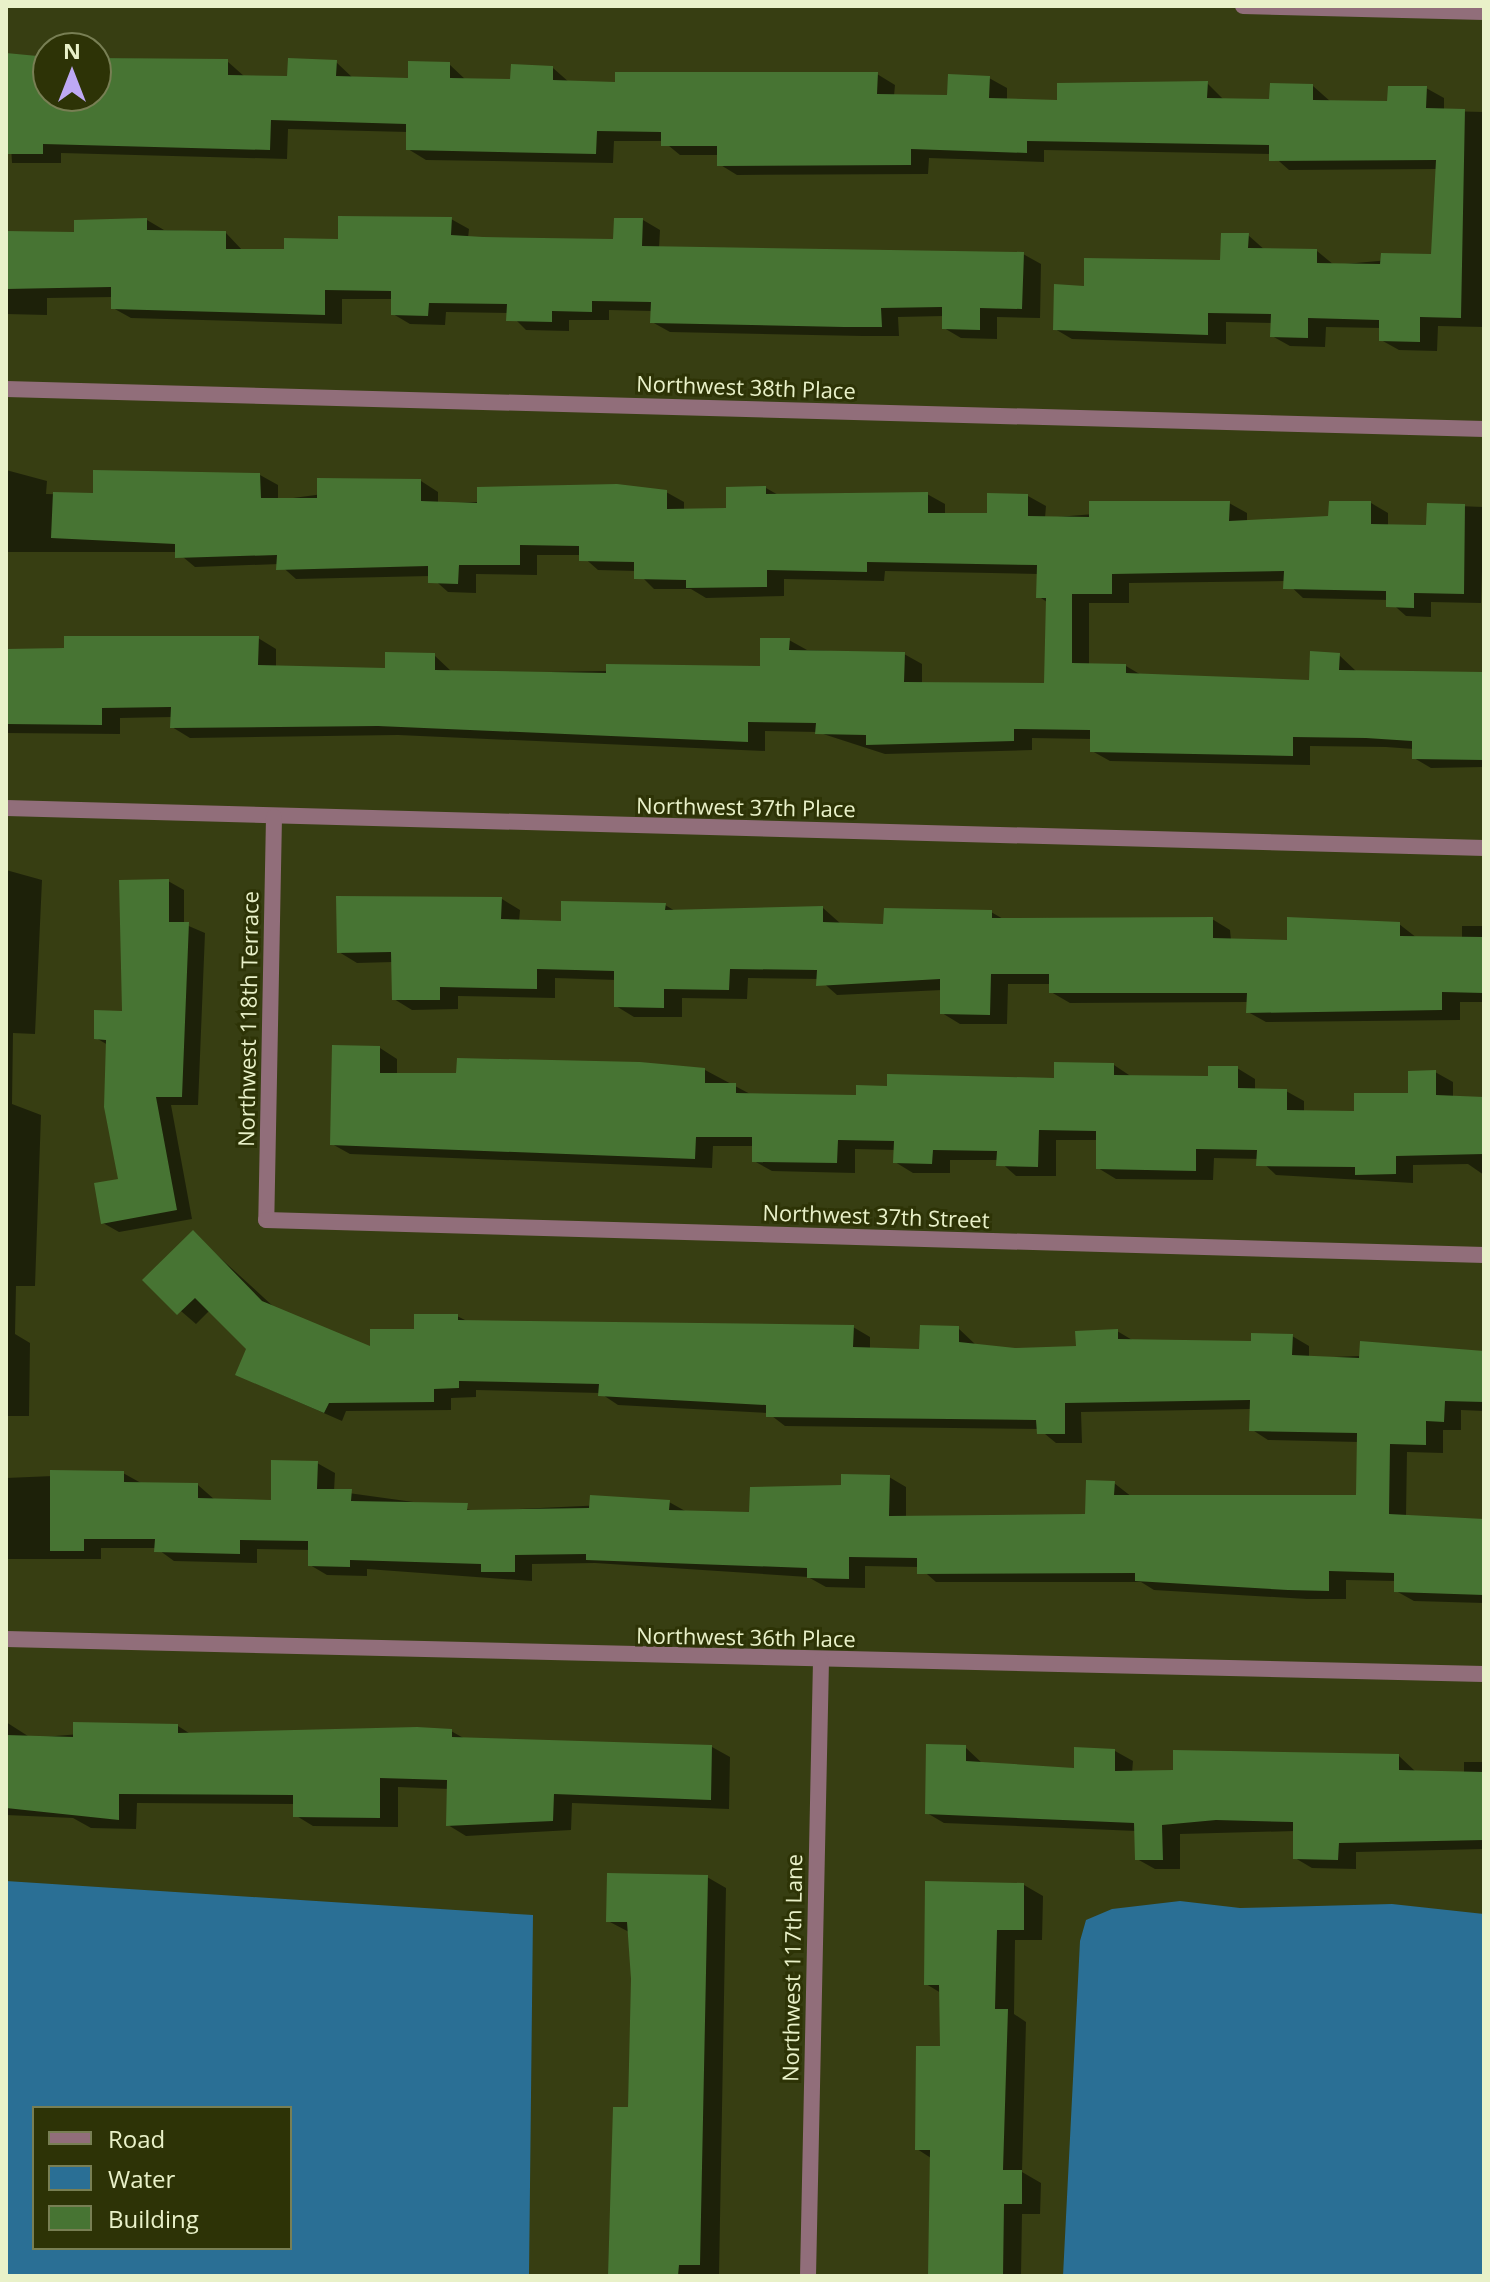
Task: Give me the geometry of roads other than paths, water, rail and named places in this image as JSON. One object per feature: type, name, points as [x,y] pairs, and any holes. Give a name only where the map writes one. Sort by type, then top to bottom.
[{"type":"street","points":[[1243,6],[1484,12]]},
{"type":"street","name":"Northwest 38th Place","points":[[6,389],[1484,429]]},
{"type":"street","name":"Northwest 37th Place","points":[[6,808],[1484,848]]},
{"type":"street","name":"Northwest 118th Terrace","points":[[266,1220],[274,817]]},
{"type":"street","name":"Northwest 37th Street","points":[[266,1220],[1484,1255]]},
{"type":"street","name":"Northwest 36th Place","points":[[6,1639],[821,1661],[1484,1674]]},
{"type":"street","name":"Northwest 117th Lane","points":[[808,2276],[821,1661]]},
{"type":"water","points":[[6,1881],[533,1915],[529,2276],[6,2276]]},
{"type":"water","points":[[1180,1901],[1240,1908],[1392,1904],[1484,1914],[1484,2276],[1063,2276],[1080,1941],[1086,1920],[1112,1909]]}]
